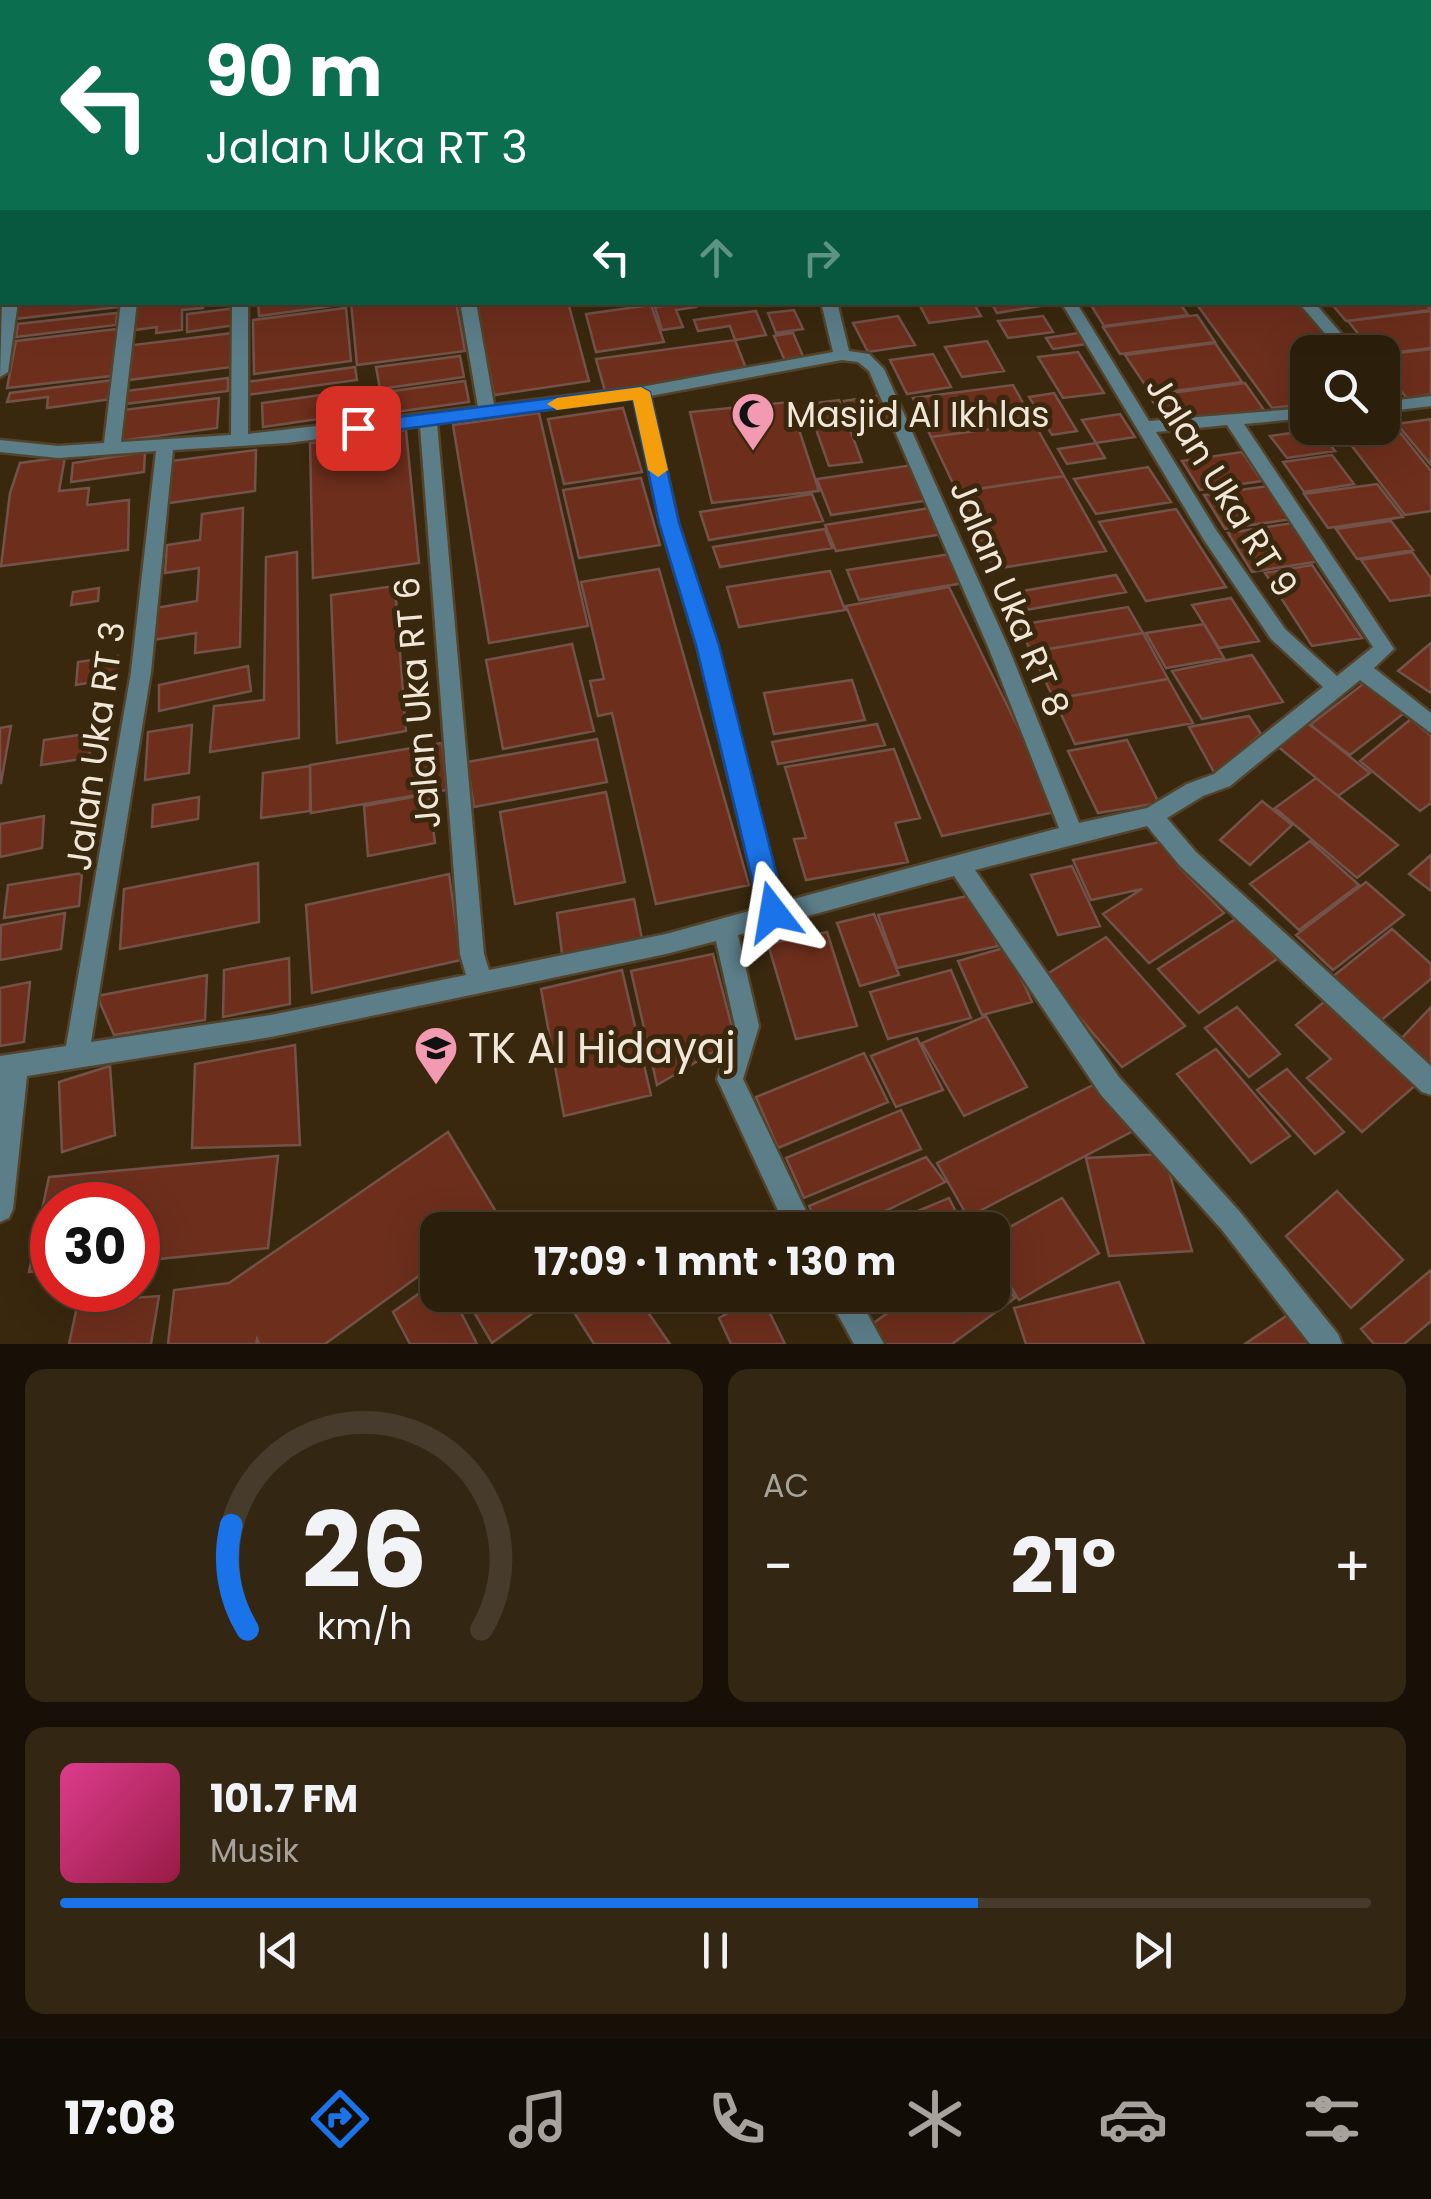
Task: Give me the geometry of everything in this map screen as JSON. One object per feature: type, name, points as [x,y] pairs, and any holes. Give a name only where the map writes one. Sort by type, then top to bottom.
[{"type":"street","points":[[0,372],[10,305]]},
{"type":"street","points":[[112,449],[129,305]]},
{"type":"street","points":[[238,441],[240,305]]},
{"type":"street","points":[[469,305],[487,412]]},
{"type":"street","points":[[0,446],[58,452],[238,441],[641,392],[842,355],[831,305]]},
{"type":"street","name":"Jalan Uka RT 9","points":[[1070,305],[1210,535],[1278,634],[1338,689]]},
{"type":"street","points":[[1308,305],[1333,335]]},
{"type":"street","name":"Jalan Uka RT 8","points":[[842,355],[863,358],[876,369],[999,649],[1072,834]]},
{"type":"street","points":[[641,392],[669,523],[708,645],[773,912]]},
{"type":"street","points":[[1400,402],[1431,401]]},
{"type":"street","points":[[1145,427],[1290,414]]},
{"type":"street","points":[[0,1209],[8,1066],[271,1026],[666,944],[773,912],[1152,816],[1222,780],[1384,649],[1231,418]]},
{"type":"street","name":"Jalan Uka RT 6","points":[[428,420],[472,954],[480,981]]},
{"type":"street","name":"Jalan Uka RT 3","points":[[77,1053],[142,672],[165,446]]},
{"type":"street","points":[[1359,668],[1431,725]]},
{"type":"street","points":[[1152,816],[1188,858],[1431,1083]]},
{"type":"street","points":[[959,865],[1110,1086],[1231,1221],[1328,1344]]},
{"type":"street","points":[[724,926],[747,1026],[730,1080],[792,1212]]},
{"type":"street","points":[[851,1312],[870,1344]]},
{"type":"building","points":[[17,305],[119,305],[119,307],[15,319]]},
{"type":"building","points":[[137,305],[203,305],[182,310],[182,330],[135,330]]},
{"type":"building","points":[[258,305],[340,305],[259,316]]},
{"type":"building","points":[[351,305],[457,305],[465,351],[357,365]]},
{"type":"building","points":[[477,305],[569,305],[589,381],[494,395]]},
{"type":"building","points":[[651,305],[664,342],[596,352],[586,314]]},
{"type":"building","points":[[920,305],[975,305],[981,316],[929,323]]},
{"type":"building","points":[[993,305],[1040,306],[997,313]]},
{"type":"building","points":[[1091,305],[1181,305],[1188,315],[1104,326]]},
{"type":"building","points":[[1197,305],[1302,305],[1327,335],[1290,335],[1290,406],[1272,408]]},
{"type":"building","points":[[1333,305],[1427,305],[1431,310],[1346,321]]},
{"type":"building","points":[[655,307],[696,307],[676,310],[683,327],[662,330]]},
{"type":"building","points":[[237,308],[236,325],[187,332],[187,314]]},
{"type":"building","points":[[346,308],[351,361],[254,374],[253,320]]},
{"type":"building","points":[[794,310],[803,329],[776,333],[768,313]]},
{"type":"building","points":[[756,311],[766,335],[735,340],[730,326],[698,331],[694,320]]},
{"type":"building","points":[[1431,311],[1431,348],[1400,352],[1400,335],[1359,335],[1348,321]]},
{"type":"building","points":[[117,313],[116,325],[16,337],[18,324]]},
{"type":"building","points":[[1197,315],[1215,342],[1120,354],[1103,327]]},
{"type":"building","points":[[898,316],[915,345],[868,352],[853,323]]},
{"type":"building","points":[[1043,316],[1053,332],[1008,338],[998,321]]},
{"type":"building","points":[[117,329],[111,376],[7,388],[16,341]]},
{"type":"building","points":[[1085,332],[1093,343],[1053,349],[1046,338]]},
{"type":"building","points":[[233,333],[232,367],[129,380],[133,345]]},
{"type":"building","points":[[793,333],[805,361],[786,363],[774,336]]},
{"type":"building","points":[[735,340],[747,371],[605,391],[596,359]]},
{"type":"building","points":[[987,341],[1004,371],[962,377],[945,347]]},
{"type":"building","points":[[1215,343],[1242,382],[1151,394],[1125,355]]},
{"type":"building","points":[[1431,349],[1431,394],[1407,398],[1400,390],[1400,353]]},
{"type":"building","points":[[1078,352],[1104,393],[1063,398],[1038,357]]},
{"type":"building","points":[[933,354],[951,387],[907,394],[890,360]]},
{"type":"building","points":[[460,356],[464,377],[380,389],[376,367]]},
{"type":"building","points":[[355,367],[357,380],[246,395],[246,382]]},
{"type":"building","points":[[228,378],[228,391],[125,404],[126,391]]},
{"type":"building","points":[[114,380],[112,399],[47,408],[48,397],[7,402],[10,393]]},
{"type":"building","points":[[465,381],[469,402],[373,415],[371,394]]},
{"type":"building","points":[[1245,383],[1264,410],[1167,423],[1149,396]]},
{"type":"building","points":[[1013,385],[1034,423],[931,437],[913,398]]},
{"type":"building","points":[[358,390],[360,413],[263,427],[262,403]]},
{"type":"building","points":[[1054,393],[1077,431],[1052,435],[1029,397]]},
{"type":"building","points":[[883,395],[897,425],[858,431],[844,401]]},
{"type":"building","points":[[219,398],[217,428],[119,441],[123,410]]},
{"type":"building","points":[[839,400],[862,462],[829,466],[807,404]]},
{"type":"building","name":"Masjid Al Ikhlas","points":[[790,402],[819,491],[712,503],[690,412]]},
{"type":"building","points":[[623,408],[642,472],[564,484],[548,419]]},
{"type":"building","points":[[539,413],[588,626],[489,643],[453,425]]},
{"type":"building","points":[[1120,414],[1135,437],[1096,443],[1082,420]]},
{"type":"building","points":[[1431,419],[1431,465],[1400,428],[1400,424]]},
{"type":"building","points":[[1034,423],[1064,476],[957,492],[931,437]]},
{"type":"building","points":[[406,430],[419,563],[313,578],[310,443]]},
{"type":"building","points":[[1400,432],[1431,471],[1431,511],[1405,515],[1351,445],[1400,445]]},
{"type":"building","points":[[1290,433],[1290,445],[1330,445],[1335,451],[1287,458],[1270,436]]},
{"type":"building","points":[[1096,443],[1105,458],[1067,464],[1058,449]]},
{"type":"building","points":[[256,450],[255,491],[169,503],[171,461]]},
{"type":"building","points":[[145,452],[144,472],[71,482],[73,463]]},
{"type":"building","points":[[1242,452],[1262,481],[1200,490],[1182,461]]},
{"type":"building","points":[[1332,455],[1354,484],[1304,492],[1283,462]]},
{"type":"building","points":[[65,457],[59,491],[89,488],[87,505],[129,500],[128,550],[1,566],[10,493],[20,463]]},
{"type":"building","points":[[913,465],[930,500],[831,515],[817,479]]},
{"type":"building","points":[[1148,467],[1171,502],[1096,514],[1074,479]]},
{"type":"building","points":[[1064,476],[1106,551],[994,569],[957,492]]},
{"type":"building","points":[[641,478],[660,545],[579,558],[563,490]]},
{"type":"building","points":[[1377,484],[1403,517],[1328,528],[1304,494]]},
{"type":"building","points":[[1268,486],[1291,519],[1225,529],[1204,495]]},
{"type":"building","points":[[812,494],[823,521],[709,540],[700,512]]},
{"type":"building","points":[[243,508],[240,647],[195,653],[196,633],[153,640],[155,608],[197,601],[199,568],[165,573],[167,545],[200,540],[202,514]]},
{"type":"building","points":[[930,508],[943,534],[836,551],[825,525]]},
{"type":"building","points":[[1176,509],[1226,587],[1146,601],[1099,522]]},
{"type":"building","points":[[1391,521],[1413,550],[1357,559],[1336,529]]},
{"type":"building","points":[[1293,523],[1320,561],[1252,572],[1228,533]]},
{"type":"building","points":[[825,529],[832,548],[720,567],[713,547]]},
{"type":"building","points":[[297,552],[299,738],[210,752],[214,706],[264,700],[266,557]]},
{"type":"building","points":[[1412,552],[1431,578],[1431,595],[1390,601],[1361,560]]},
{"type":"building","points":[[951,554],[964,583],[859,600],[847,570]]},
{"type":"building","points":[[1312,565],[1362,638],[1312,646],[1265,573]]},
{"type":"building","points":[[659,569],[749,885],[656,904],[612,713],[598,716],[590,681],[604,679],[581,582]]},
{"type":"building","points":[[830,571],[845,610],[739,627],[727,587]]},
{"type":"building","points":[[1116,575],[1126,592],[1020,611],[1011,593]]},
{"type":"building","points":[[395,586],[406,731],[337,743],[331,595]]},
{"type":"building","points":[[949,587],[1059,811],[942,836],[846,606]]},
{"type":"building","points":[[99,588],[98,601],[71,605],[73,592]]},
{"type":"building","points":[[1231,598],[1259,641],[1219,648],[1192,605]]},
{"type":"building","points":[[1128,607],[1143,633],[1031,652],[1019,625]]},
{"type":"building","points":[[1204,624],[1224,658],[1166,668],[1146,633]]},
{"type":"building","points":[[1143,633],[1168,679],[1054,699],[1031,652]]},
{"type":"building","points":[[1431,643],[1431,693],[1398,671]]},
{"type":"building","points":[[572,644],[594,731],[503,749],[486,660]]},
{"type":"building","points":[[1252,655],[1283,702],[1202,719],[1172,671]]},
{"type":"building","points":[[118,656],[116,678],[76,685],[78,662]]},
{"type":"building","points":[[248,666],[251,691],[159,711],[159,685]]},
{"type":"building","points":[[1168,679],[1193,723],[1075,744],[1054,699]]},
{"type":"building","points":[[852,680],[865,720],[774,734],[764,693]]},
{"type":"building","points":[[1367,681],[1407,711],[1350,755],[1310,725]]},
{"type":"building","points":[[1249,716],[1261,734],[1215,774],[1189,727]]},
{"type":"building","points":[[1411,719],[1431,736],[1431,803],[1420,811],[1360,761]]},
{"type":"building","points":[[1307,722],[1370,773],[1338,796],[1276,745]]},
{"type":"building","points":[[877,724],[885,745],[778,764],[772,742]]},
{"type":"building","points":[[192,725],[189,773],[145,780],[148,732]]},
{"type":"building","points":[[11,726],[1,783],[0,783],[0,728]]},
{"type":"building","points":[[92,733],[89,758],[41,765],[44,740]]},
{"type":"building","points":[[597,739],[607,782],[474,807],[467,762]]},
{"type":"building","points":[[1127,740],[1159,803],[1098,813],[1068,751]]},
{"type":"building","points":[[442,743],[447,790],[311,813],[310,765]]},
{"type":"building","points":[[894,749],[920,818],[895,823],[908,862],[806,880],[794,839],[806,838],[785,767]]},
{"type":"building","points":[[310,766],[310,811],[261,818],[263,773]]},
{"type":"building","points":[[1316,778],[1398,845],[1357,878],[1275,808]]},
{"type":"building","points":[[606,792],[625,882],[515,904],[500,812]]},
{"type":"building","points":[[429,794],[435,843],[368,856],[364,806]]},
{"type":"building","points":[[199,797],[198,819],[152,827],[153,805]]},
{"type":"building","points":[[1262,801],[1292,825],[1250,865],[1220,840]]},
{"type":"building","points":[[44,816],[42,848],[0,857],[0,824]]},
{"type":"building","points":[[1165,841],[1178,866],[1224,913],[1149,963],[1103,914],[1142,889],[1091,900],[1073,860]]},
{"type":"building","points":[[1310,841],[1359,885],[1299,930],[1250,884]]},
{"type":"building","points":[[1431,855],[1431,891],[1409,874]]},
{"type":"building","points":[[258,863],[259,922],[120,949],[124,889]]},
{"type":"building","points":[[1072,866],[1100,926],[1058,935],[1031,875]]},
{"type":"building","points":[[82,873],[79,906],[4,918],[8,885]]},
{"type":"building","points":[[449,874],[461,960],[312,993],[306,905]]},
{"type":"building","points":[[1366,882],[1404,915],[1333,970],[1296,935]]},
{"type":"building","points":[[977,894],[998,946],[897,968],[878,915]]},
{"type":"building","points":[[634,899],[642,939],[562,954],[557,913]]},
{"type":"building","points":[[65,913],[61,949],[0,960],[1,925]]},
{"type":"building","points":[[874,914],[899,975],[860,986],[837,923]]},
{"type":"building","points":[[1237,918],[1277,959],[1199,1013],[1158,969]]},
{"type":"building","points":[[1392,929],[1431,964],[1431,979],[1379,1022],[1331,978]]},
{"type":"building","points":[[827,932],[857,1026],[796,1039],[768,944]]},
{"type":"building","points":[[1106,937],[1185,1026],[1122,1067],[1044,976]]},
{"type":"building","points":[[1007,947],[1032,1002],[982,1015],[958,961]]},
{"type":"building","points":[[713,954],[735,1039],[657,1085],[631,971]]},
{"type":"building","points":[[289,958],[290,1004],[223,1017],[224,970]]},
{"type":"building","points":[[622,970],[651,1095],[564,1116],[541,989]]},
{"type":"building","points":[[951,970],[971,1018],[888,1039],[870,992]]},
{"type":"building","points":[[207,975],[205,1020],[114,1035],[97,996]]},
{"type":"building","points":[[30,982],[24,1042],[0,1046],[0,988]]},
{"type":"building","points":[[1324,1002],[1418,1083],[1362,1132],[1307,1078],[1331,1059],[1296,1025]]},
{"type":"building","points":[[1237,1007],[1280,1054],[1249,1077],[1205,1028]]},
{"type":"building","points":[[1431,1007],[1431,1064],[1401,1039]]},
{"type":"building","points":[[986,1016],[1027,1087],[964,1116],[922,1043]]},
{"type":"building","points":[[917,1038],[943,1090],[896,1107],[871,1056]]},
{"type":"building","points":[[295,1045],[300,1145],[192,1148],[195,1064]]},
{"type":"building","points":[[1216,1049],[1290,1136],[1251,1163],[1177,1074]]},
{"type":"building","points":[[864,1053],[888,1102],[778,1148],[756,1097]]},
{"type":"building","points":[[110,1066],[115,1135],[62,1152],[59,1082]]},
{"type":"building","points":[[1287,1069],[1344,1132],[1315,1154],[1257,1090]]},
{"type":"building","points":[[1099,1082],[1133,1131],[978,1212],[965,1212],[937,1163]]},
{"type":"building","points":[[901,1110],[921,1149],[804,1198],[786,1158]]},
{"type":"building","points":[[448,1132],[496,1212],[420,1212],[420,1275],[325,1344],[259,1344],[257,1339],[256,1344],[168,1344],[174,1290],[229,1283]]},
{"type":"building","points":[[1164,1154],[1192,1251],[1109,1256],[1086,1158]]},
{"type":"building","points":[[278,1156],[268,1248],[160,1259],[160,1182],[48,1182],[49,1177]]},
{"type":"building","points":[[926,1157],[945,1182],[883,1212],[812,1212],[809,1206]]},
{"type":"building","points":[[1337,1191],[1403,1260],[1351,1308],[1286,1236]]},
{"type":"building","points":[[949,1198],[956,1212],[915,1212]]},
{"type":"building","points":[[1062,1198],[1099,1253],[1019,1300],[1010,1286],[1010,1227]]},
{"type":"building","points":[[1431,1270],[1431,1321],[1404,1344],[1374,1344],[1361,1329]]},
{"type":"building","points":[[1119,1282],[1144,1344],[1026,1344],[1014,1308]]},
{"type":"building","points":[[420,1293],[420,1312],[461,1312],[477,1344],[410,1344],[393,1312]]},
{"type":"building","points":[[76,1312],[156,1312],[151,1344],[69,1344]]},
{"type":"building","points":[[474,1312],[535,1312],[492,1343]]},
{"type":"building","points":[[574,1312],[648,1312],[670,1344],[594,1344]]},
{"type":"building","points":[[730,1312],[769,1312],[785,1344],[731,1344],[719,1318]]},
{"type":"building","points":[[889,1312],[996,1312],[952,1344],[885,1344],[872,1324]]},
{"type":"building","points":[[1292,1312],[1317,1344],[1245,1344]]},
{"type":"slow traffic","points":[[557,404],[641,392],[658,470]]},
{"type":"place","name":"Masjid Al Ikhlas","points":[[753,452]]},
{"type":"place","name":"TK Al Hidayaj","points":[[436,1086]]},
{"type":"route","points":[[358,428],[641,392],[669,523],[708,645],[773,912]]}]
